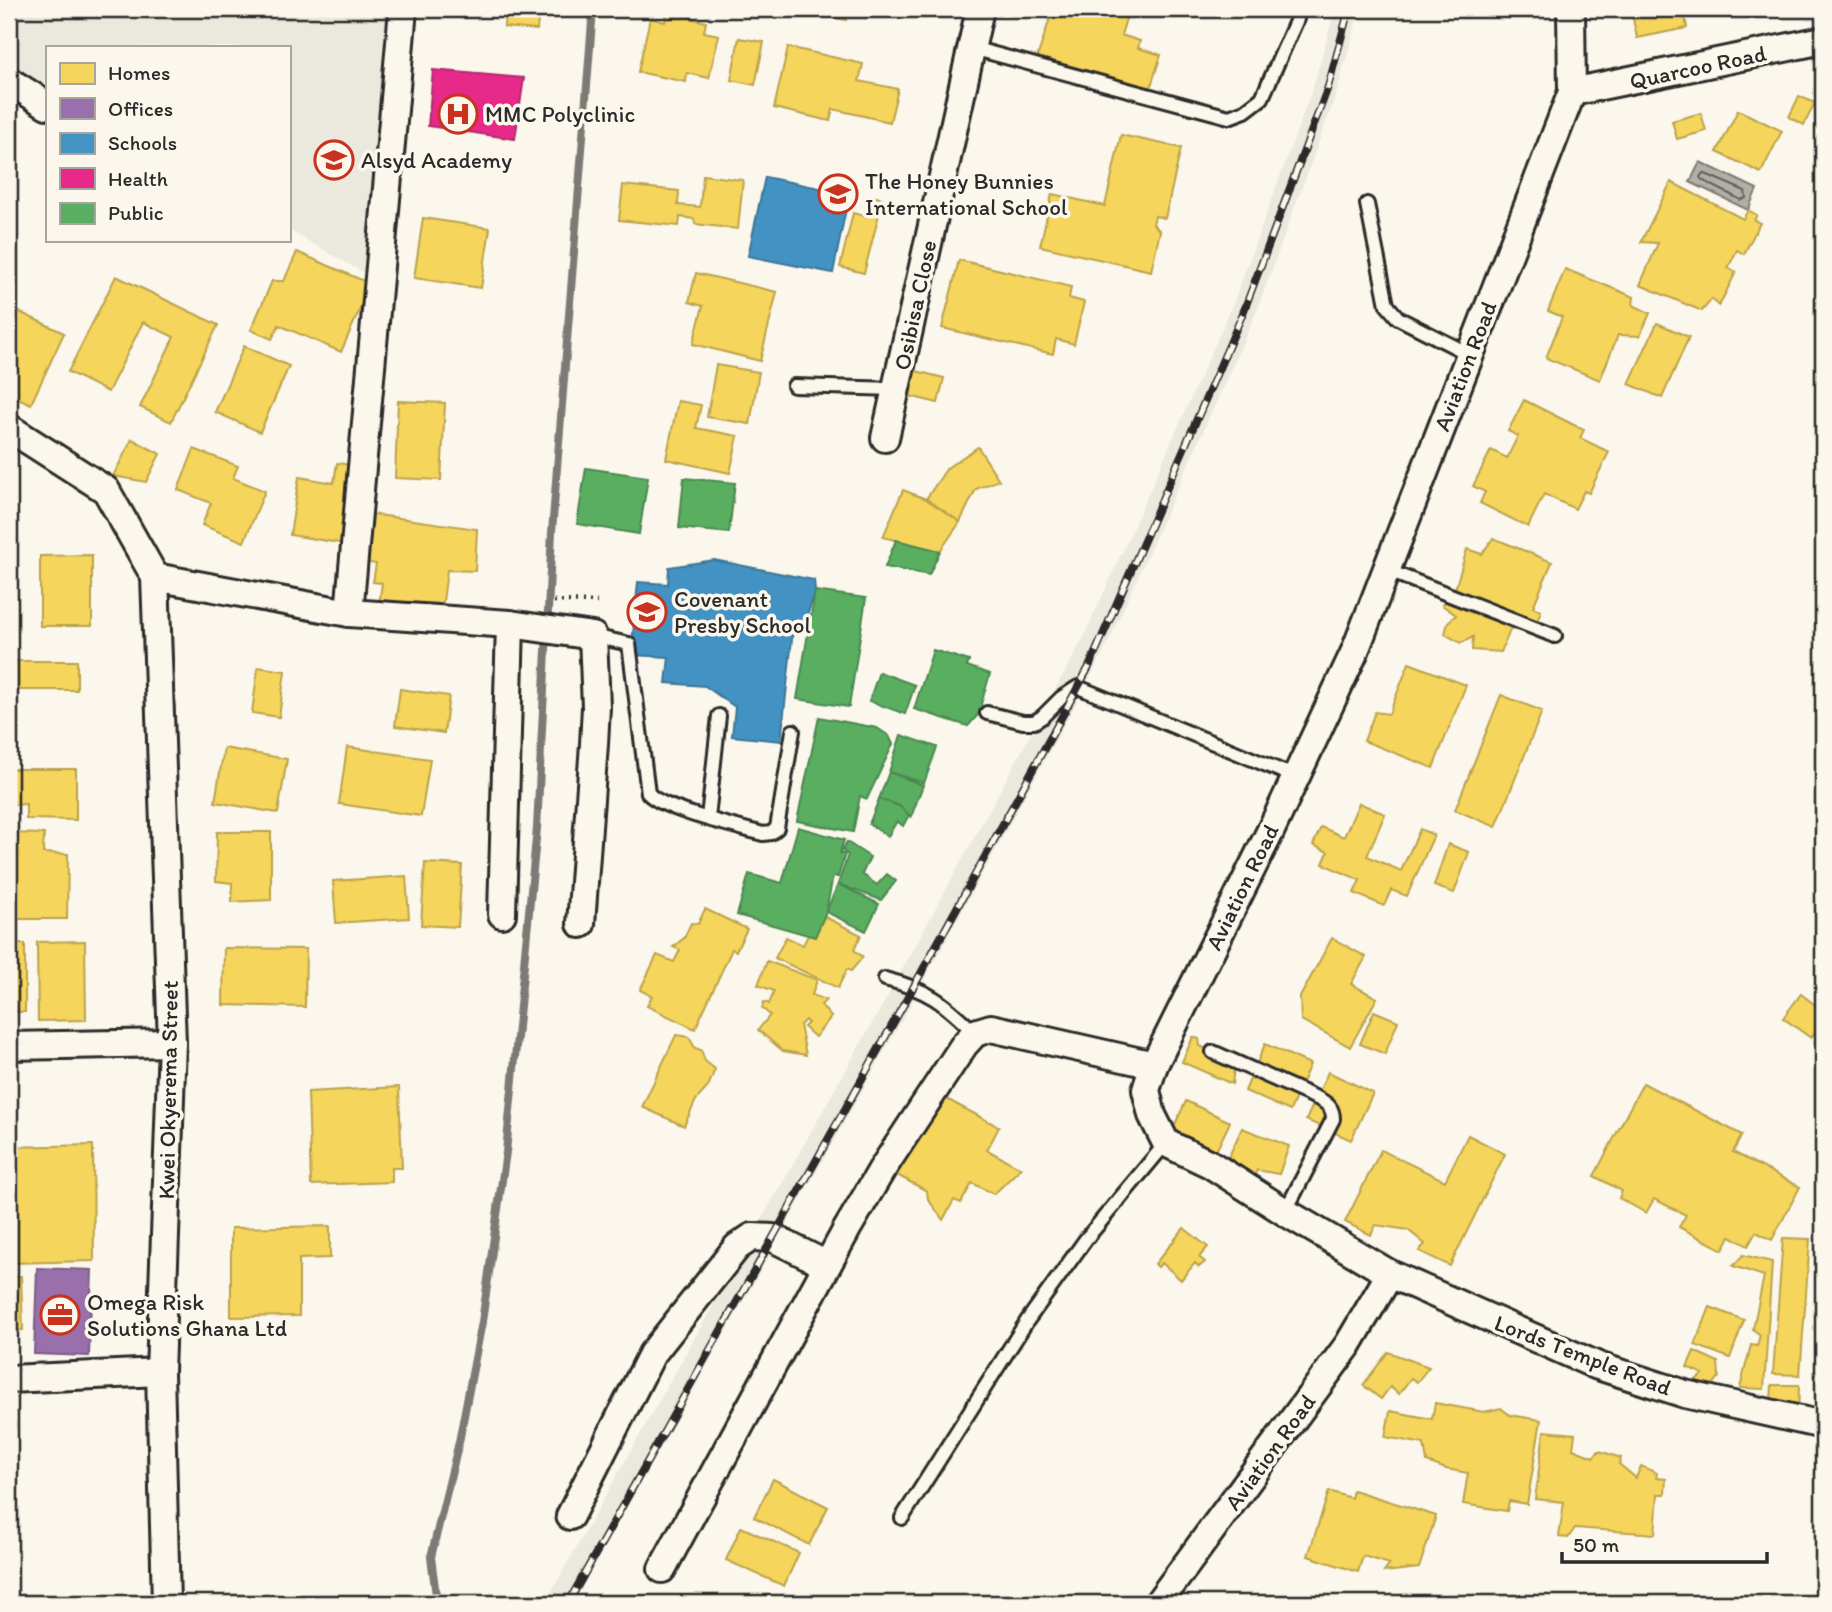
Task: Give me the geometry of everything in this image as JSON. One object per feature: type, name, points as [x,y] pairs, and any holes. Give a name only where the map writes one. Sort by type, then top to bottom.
[{"type":"street","points":[[349,613],[403,9]]},
{"type":"street","name":"Osibisa Close","points":[[885,438],[980,9]]},
{"type":"street","name":"Aviation Road","points":[[1166,1143],[1152,1115],[1146,1090],[1154,1065],[1355,651],[1572,92],[1572,9]]},
{"type":"street","name":"Quarcoo Road","points":[[1572,92],[1823,40]]},
{"type":"street","points":[[9,81],[46,105]]},
{"type":"street","points":[[9,428],[106,489],[155,577],[349,613],[510,624],[584,634],[595,732],[581,923]]},
{"type":"street","name":"Kwei Okyerema Street","points":[[155,577],[172,1043],[160,1373],[166,1603]]},
{"type":"street","points":[[502,914],[510,624]]},
{"type":"street","points":[[662,1569],[881,1171],[964,1045],[975,1033],[991,1028],[1154,1065]]},
{"type":"street","points":[[9,1046],[172,1043]]},
{"type":"street","points":[[1166,1143],[1210,1164],[1390,1274]]},
{"type":"street","points":[[569,1516],[652,1354],[737,1247],[752,1237],[773,1238],[827,1265]]},
{"type":"street","name":"Aviation Road","points":[[1158,1603],[1348,1345],[1390,1274]]},
{"type":"street","name":"Lords Temple Road","points":[[1390,1274],[1598,1366],[1685,1394],[1823,1425]]},
{"type":"street","points":[[9,1379],[160,1373]]},
{"type":"lane","points":[[972,48],[1229,117],[1245,111],[1262,98],[1297,19]]},
{"type":"lane","points":[[1367,204],[1387,305],[1398,318],[1469,354]]},
{"type":"lane","points":[[794,386],[896,388]]},
{"type":"lane","points":[[1386,570],[1555,636]]},
{"type":"lane","points":[[584,634],[629,644],[648,793],[657,800],[763,834],[771,833],[777,828],[793,731]]},
{"type":"lane","points":[[986,713],[1034,722],[1078,687],[1296,777]]},
{"type":"lane","points":[[708,818],[719,716]]},
{"type":"lane","points":[[885,979],[914,986],[931,996],[975,1033]]},
{"type":"lane","points":[[1213,1052],[1319,1099],[1330,1106],[1333,1112],[1334,1119],[1285,1212]]},
{"type":"lane","points":[[902,1518],[1027,1321],[1086,1239],[1166,1143]]},
{"type":"path","points":[[549,601],[597,602]]},
{"type":"shaded area","name":"Alsyd Academy","points":[[9,9],[390,9],[371,277],[290,231],[290,46],[46,46],[46,89],[9,68]]},
{"type":"shaded area","points":[[1335,9],[1360,9],[1336,95],[1256,313],[1106,648],[912,1002],[573,1603],[545,1603],[891,990],[1084,637],[1233,304],[1313,87]]},
{"type":"water","points":[[1700,162],[1757,189],[1748,210],[1690,182]]},
{"type":"building: Homes","points":[[505,9],[539,9],[537,30],[504,27]]},
{"type":"building: Homes","points":[[668,9],[692,11],[690,18],[706,22],[704,32],[719,35],[709,78],[687,73],[686,82],[638,72],[650,18],[665,22]]},
{"type":"building: Homes","points":[[796,9],[848,9],[846,20]]},
{"type":"building: Homes","points":[[1053,9],[1129,9],[1121,35],[1140,41],[1138,48],[1161,55],[1148,95],[1036,61]]},
{"type":"building: Homes","points":[[1631,9],[1684,9],[1687,28],[1637,38]]},
{"type":"building: Homes","points":[[739,38],[764,42],[755,85],[731,80]]},
{"type":"building: Homes","points":[[788,47],[863,64],[859,81],[898,89],[890,122],[833,109],[830,121],[774,108]]},
{"type":"building: Homes","points":[[1799,96],[1815,103],[1804,125],[1789,117]]},
{"type":"building: Homes","points":[[1738,110],[1782,131],[1761,173],[1717,152]]},
{"type":"building: Homes","points":[[1701,113],[1706,131],[1677,139],[1672,121]]},
{"type":"building: Homes","points":[[1121,135],[1181,148],[1165,218],[1155,216],[1153,224],[1160,231],[1151,271],[1040,246],[1052,194],[1105,206]]},
{"type":"building: Homes","points":[[703,175],[743,180],[738,229],[695,224],[694,219],[680,217],[679,226],[619,220],[623,185],[679,191],[678,205],[700,207]]},
{"type":"building: Homes","points":[[1671,182],[1743,219],[1748,210],[1757,215],[1754,220],[1760,223],[1744,254],[1737,250],[1728,268],[1736,272],[1719,306],[1712,299],[1702,311],[1640,285],[1658,243],[1641,242]]},
{"type":"building: Homes","points":[[872,196],[883,199],[864,273],[840,267],[853,213],[867,217]]},
{"type":"building: Homes","points":[[423,218],[490,228],[481,288],[414,278]]},
{"type":"building: Homes","points":[[297,252],[371,284],[341,352],[279,325],[272,339],[251,330],[272,281],[284,281]]},
{"type":"building: Homes","points":[[959,260],[1071,287],[1069,298],[1084,302],[1074,344],[1056,339],[1053,354],[942,328]]},
{"type":"building: Homes","points":[[1565,269],[1634,297],[1633,305],[1650,313],[1640,336],[1618,335],[1600,380],[1546,358],[1562,317],[1548,311]]},
{"type":"building: Homes","points":[[696,273],[777,292],[760,361],[693,344],[703,306],[689,302]]},
{"type":"building: Homes","points":[[116,276],[218,325],[171,422],[140,407],[174,337],[143,322],[108,392],[68,372]]},
{"type":"building: Homes","points":[[11,308],[64,333],[31,404],[9,394]]},
{"type":"building: Homes","points":[[1657,323],[1689,337],[1662,398],[1629,384]]},
{"type":"building: Homes","points":[[244,346],[289,366],[260,432],[215,412]]},
{"type":"building: Homes","points":[[716,365],[759,372],[750,424],[707,417]]},
{"type":"building: Homes","points":[[912,370],[944,378],[938,403],[905,395]]},
{"type":"building: Homes","points":[[1524,400],[1584,430],[1580,438],[1609,452],[1589,493],[1584,491],[1575,509],[1544,494],[1528,527],[1480,503],[1485,492],[1473,486],[1491,450],[1507,458],[1518,436],[1508,431]]},
{"type":"building: Homes","points":[[398,401],[445,403],[441,480],[395,478]]},
{"type":"building: Homes","points":[[678,401],[701,405],[696,428],[738,436],[730,473],[666,459]]},
{"type":"building: Homes","points":[[132,439],[160,454],[146,482],[113,476]]},
{"type":"building: Homes","points":[[978,447],[999,480],[976,489],[960,522],[926,499],[947,468]]},
{"type":"building: Homes","points":[[194,449],[238,466],[233,478],[265,491],[244,542],[202,525],[211,503],[178,490]]},
{"type":"building: Homes","points":[[337,463],[359,466],[346,544],[290,535],[299,477],[334,483]]},
{"type":"building: Homes","points":[[903,490],[926,499],[960,522],[940,551],[883,537]]},
{"type":"building: Homes","points":[[364,513],[477,529],[475,571],[447,570],[441,618],[378,611],[382,583],[373,582],[376,564],[364,562]]},
{"type":"building: Homes","points":[[1493,538],[1552,562],[1533,607],[1541,611],[1535,627],[1515,618],[1501,652],[1472,650],[1473,637],[1461,643],[1445,634],[1448,622],[1456,615],[1442,605],[1456,586],[1467,549],[1482,554]]},
{"type":"building: Homes","points":[[92,555],[92,626],[40,626],[40,556]]},
{"type":"building: Homes","points":[[14,661],[77,661],[77,690],[14,690]]},
{"type":"building: Homes","points":[[1409,663],[1466,685],[1433,768],[1364,741],[1375,712],[1389,714]]},
{"type":"building: Homes","points":[[258,667],[285,671],[279,717],[252,713]]},
{"type":"building: Homes","points":[[400,689],[449,696],[444,733],[395,726]]},
{"type":"building: Homes","points":[[1501,695],[1542,711],[1496,827],[1455,810]]},
{"type":"building: Homes","points":[[17,704],[17,741],[9,741],[9,705]]},
{"type":"building: Homes","points":[[347,747],[430,759],[421,816],[339,804]]},
{"type":"building: Homes","points":[[224,748],[287,759],[278,813],[215,802]]},
{"type":"building: Homes","points":[[9,769],[76,769],[76,820],[26,819],[26,804],[9,805]]},
{"type":"building: Homes","points":[[1359,803],[1385,814],[1367,856],[1401,871],[1420,829],[1434,835],[1407,896],[1391,890],[1384,906],[1354,893],[1360,880],[1323,864],[1328,852],[1313,845],[1321,827],[1344,837]]},
{"type":"building: Homes","points":[[217,832],[271,832],[271,900],[232,902],[232,883],[216,881]]},
{"type":"building: Homes","points":[[9,833],[44,834],[43,853],[68,854],[67,919],[9,919]]},
{"type":"building: Homes","points":[[1448,844],[1469,852],[1454,893],[1434,886]]},
{"type":"building: Homes","points":[[425,863],[462,865],[458,927],[421,925]]},
{"type":"building: Homes","points":[[406,876],[409,918],[336,923],[333,881]]},
{"type":"building: Homes","points":[[705,909],[747,929],[736,951],[732,949],[695,1029],[647,1006],[652,996],[640,990],[657,955],[674,962],[680,950],[673,947],[684,938],[691,923],[698,924]]},
{"type":"building: Homes","points":[[819,914],[861,935],[854,950],[863,957],[851,971],[847,969],[838,988],[775,958],[786,937],[803,945]]},
{"type":"building: Homes","points":[[1332,938],[1366,957],[1351,984],[1377,998],[1350,1047],[1301,1020],[1300,997]]},
{"type":"building: Homes","points":[[85,941],[86,1020],[38,1021],[37,942]]},
{"type":"building: Homes","points":[[9,944],[25,944],[25,1012],[12,1012],[12,1002],[9,1002]]},
{"type":"building: Homes","points":[[224,948],[306,949],[305,1007],[223,1005]]},
{"type":"building: Homes","points":[[767,961],[817,980],[812,995],[826,1000],[821,1005],[831,1017],[815,1037],[804,1027],[808,1023],[805,1020],[800,1025],[806,1055],[783,1051],[758,1030],[770,1015],[762,1008],[764,1002],[769,1004],[774,991],[758,985]]},
{"type":"building: Homes","points":[[1801,994],[1823,1011],[1823,1021],[1811,1038],[1783,1018]]},
{"type":"building: Homes","points":[[1374,1011],[1398,1021],[1385,1054],[1360,1044]]},
{"type":"building: Homes","points":[[676,1035],[689,1037],[695,1048],[701,1050],[705,1061],[715,1069],[708,1087],[696,1100],[684,1126],[642,1107]]},
{"type":"building: Homes","points":[[1193,1037],[1199,1039],[1200,1046],[1235,1061],[1232,1084],[1182,1062]]},
{"type":"building: Homes","points":[[1265,1044],[1310,1064],[1290,1111],[1245,1091]]},
{"type":"building: Homes","points":[[1328,1072],[1373,1093],[1351,1140],[1306,1120]]},
{"type":"building: Homes","points":[[1643,1083],[1742,1135],[1733,1152],[1800,1187],[1772,1240],[1756,1232],[1748,1246],[1730,1236],[1723,1250],[1679,1227],[1686,1215],[1654,1199],[1646,1213],[1619,1198],[1622,1191],[1594,1176]]},
{"type":"building: Homes","points":[[399,1087],[402,1168],[392,1168],[392,1182],[311,1185],[308,1092]]},
{"type":"building: Homes","points":[[939,1095],[999,1127],[987,1150],[1021,1168],[994,1194],[972,1183],[961,1203],[954,1200],[943,1220],[928,1199],[927,1191],[897,1175]]},
{"type":"building: Homes","points":[[1186,1101],[1230,1122],[1210,1164],[1166,1143]]},
{"type":"building: Homes","points":[[1242,1128],[1289,1146],[1279,1174],[1257,1170],[1253,1178],[1222,1171]]},
{"type":"building: Homes","points":[[1468,1135],[1505,1154],[1450,1266],[1419,1251],[1425,1244],[1408,1230],[1376,1225],[1371,1235],[1345,1222],[1381,1150],[1445,1181]]},
{"type":"building: Homes","points":[[93,1145],[94,1261],[9,1263],[9,1147]]},
{"type":"building: Homes","points":[[330,1226],[330,1258],[299,1259],[299,1316],[231,1317],[231,1228]]},
{"type":"building: Homes","points":[[1184,1228],[1208,1247],[1199,1257],[1205,1262],[1199,1267],[1195,1263],[1181,1280],[1162,1263],[1158,1267],[1155,1264]]},
{"type":"building: Homes","points":[[1783,1238],[1810,1239],[1800,1375],[1773,1374]]},
{"type":"building: Homes","points":[[1743,1255],[1772,1262],[1764,1389],[1740,1388],[1751,1345],[1757,1346],[1760,1335],[1753,1329],[1764,1276],[1733,1266]]},
{"type":"building: Homes","points":[[21,1276],[23,1330],[9,1331],[9,1277]]},
{"type":"building: Homes","points":[[1710,1307],[1744,1320],[1730,1358],[1695,1345]]},
{"type":"building: Homes","points":[[1694,1351],[1718,1362],[1719,1377],[1699,1403],[1686,1388],[1703,1374],[1687,1367]]},
{"type":"building: Homes","points":[[1388,1352],[1429,1367],[1417,1382],[1411,1378],[1399,1394],[1390,1387],[1381,1399],[1363,1385]]},
{"type":"building: Homes","points":[[1772,1385],[1799,1385],[1798,1419],[1770,1418]]},
{"type":"building: Homes","points":[[1435,1403],[1484,1412],[1501,1408],[1510,1415],[1541,1420],[1527,1504],[1509,1501],[1507,1511],[1463,1504],[1468,1473],[1427,1462],[1424,1444],[1385,1437],[1390,1411],[1432,1419]]},
{"type":"building: Homes","points":[[1544,1431],[1575,1434],[1573,1449],[1593,1457],[1599,1451],[1621,1458],[1619,1464],[1636,1478],[1641,1466],[1657,1473],[1656,1478],[1666,1479],[1665,1494],[1658,1494],[1655,1534],[1575,1528],[1568,1538],[1559,1537],[1564,1502],[1535,1499]]},
{"type":"building: Homes","points":[[773,1479],[828,1507],[809,1545],[754,1517]]},
{"type":"building: Homes","points":[[1353,1490],[1436,1516],[1419,1568],[1384,1572],[1390,1564],[1363,1556],[1358,1572],[1308,1556],[1329,1491],[1351,1498]]},
{"type":"building: Homes","points":[[741,1527],[799,1553],[784,1586],[726,1560]]},
{"type":"building: Offices","points":[[37,1268],[92,1270],[89,1356],[34,1354]]},
{"type":"building: Schools","points":[[765,177],[849,194],[833,273],[748,256]]},
{"type":"building: Schools","points":[[714,560],[814,580],[815,591],[804,626],[793,630],[781,741],[732,736],[735,707],[705,686],[666,683],[669,657],[631,655],[638,582],[668,584],[669,567]]},
{"type":"building: Health","points":[[433,70],[524,78],[515,139],[428,126]]},
{"type":"building: Public","points":[[586,468],[648,477],[639,534],[577,524]]},
{"type":"building: Public","points":[[684,478],[735,483],[729,533],[679,528]]},
{"type":"building: Public","points":[[896,540],[940,551],[929,575],[885,567]]},
{"type":"building: Public","points":[[815,591],[866,598],[849,707],[797,699]]},
{"type":"building: Public","points":[[933,650],[969,661],[967,666],[990,674],[981,704],[983,709],[968,726],[914,709]]},
{"type":"building: Public","points":[[879,672],[915,685],[905,714],[869,701]]},
{"type":"building: Public","points":[[819,717],[877,728],[889,736],[893,744],[867,799],[860,796],[853,832],[797,821]]},
{"type":"building: Public","points":[[901,735],[937,747],[924,783],[889,772]]},
{"type":"building: Public","points":[[889,772],[923,785],[911,817],[899,806],[879,799]]},
{"type":"building: Public","points":[[879,799],[899,806],[909,815],[903,826],[897,821],[888,836],[869,824]]},
{"type":"building: Public","points":[[798,827],[844,840],[840,853],[845,854],[838,877],[833,876],[826,912],[815,937],[737,915],[749,874],[782,883]]},
{"type":"building: Public","points":[[847,842],[870,857],[862,874],[877,885],[887,874],[896,881],[881,900],[838,884],[848,855],[842,850]]},
{"type":"building: Public","points":[[838,884],[879,904],[866,931],[826,912]]},
{"type":"waterway","points":[[437,1603],[431,1557],[459,1442],[482,1322],[506,1152],[537,828],[552,532],[593,9]]},
{"type":"railway","points":[[568,1603],[914,986],[1089,667],[1243,313],[1328,87],[1349,9]]},
{"type":"place","name":"MMC Polyclinic","points":[[458,114]]},
{"type":"place","name":"Alsyd Academy","points":[[334,160]]},
{"type":"place","name":"The Honey Bunnies International School","points":[[838,194]]},
{"type":"place","name":"Covenant Presby School","points":[[647,612]]},
{"type":"place","name":"Omega Risk Solutions Ghana Ltd","points":[[60,1315]]}]
